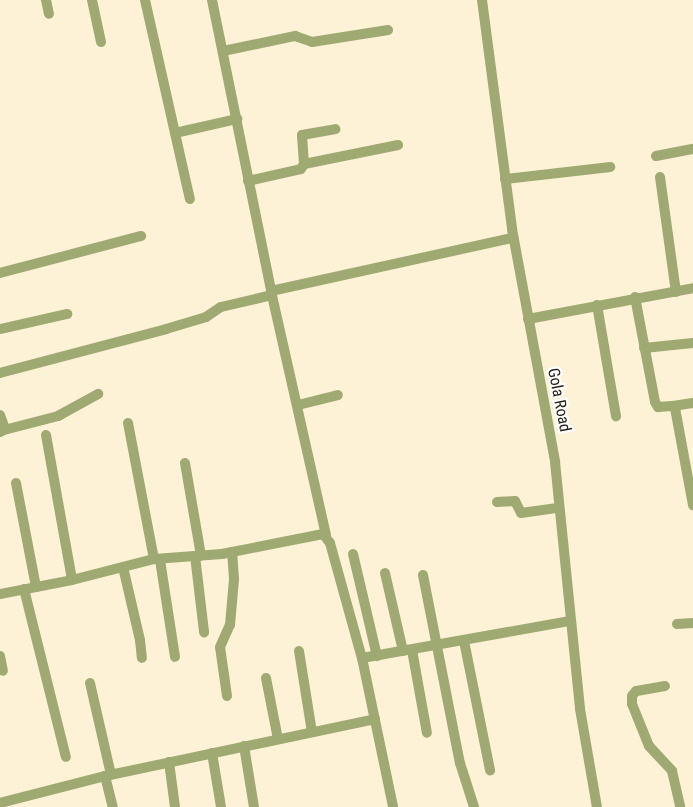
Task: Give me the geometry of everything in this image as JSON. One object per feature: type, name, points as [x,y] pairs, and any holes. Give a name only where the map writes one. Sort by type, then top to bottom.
[{"type":"street","points":[[46,0],[49,14]]},
{"type":"street","points":[[92,0],[101,42]]},
{"type":"street","points":[[145,0],[190,199]]},
{"type":"street","points":[[215,0],[248,181],[272,293],[326,535],[362,658],[393,807]]},
{"type":"street","name":"Gola Road","points":[[482,0],[513,238],[552,445],[569,621],[580,709],[597,807]]},
{"type":"street","points":[[223,51],[295,36],[312,42],[388,30]]},
{"type":"street","points":[[175,133],[237,119]]},
{"type":"street","points":[[304,164],[302,135],[335,129]]},
{"type":"street","points":[[248,181],[299,170],[304,164],[398,146]]},
{"type":"street","points":[[656,156],[693,149]]},
{"type":"street","points":[[505,179],[610,167]]},
{"type":"street","points":[[660,177],[676,292]]},
{"type":"street","points":[[0,273],[141,236]]},
{"type":"street","points":[[0,373],[166,330],[206,317],[221,307],[272,293],[513,238]]},
{"type":"street","points":[[528,319],[635,297],[693,288]]},
{"type":"street","points":[[635,297],[656,405],[673,406],[693,403]]},
{"type":"street","points":[[597,305],[616,416]]},
{"type":"street","points":[[0,329],[67,314]]},
{"type":"street","points":[[644,348],[693,343]]},
{"type":"street","points":[[0,415],[2,431],[58,416],[98,394]]},
{"type":"street","points":[[298,405],[338,395]]},
{"type":"street","points":[[673,406],[693,506]]},
{"type":"street","points":[[128,423],[175,657]]},
{"type":"street","points":[[46,435],[72,580]]},
{"type":"street","points":[[680,439],[693,437]]},
{"type":"street","points":[[185,463],[198,556],[204,632]]},
{"type":"street","points":[[16,483],[36,587]]},
{"type":"street","points":[[497,502],[515,501],[521,513],[558,508]]},
{"type":"street","points":[[0,594],[72,580],[157,559],[232,552],[318,534],[326,535]]},
{"type":"street","points":[[227,696],[220,647],[230,625],[234,574],[232,552]]},
{"type":"street","points":[[353,554],[376,656]]},
{"type":"street","points":[[123,567],[142,658]]},
{"type":"street","points":[[385,573],[427,733]]},
{"type":"street","points":[[423,575],[439,645],[460,763],[474,807]]},
{"type":"street","points":[[24,589],[66,757]]},
{"type":"street","points":[[362,658],[464,642],[569,621]]},
{"type":"street","points":[[677,624],[693,622]]},
{"type":"street","points":[[464,642],[490,770]]},
{"type":"street","points":[[299,651],[312,732]]},
{"type":"street","points":[[0,656],[3,670]]},
{"type":"street","points":[[266,678],[278,739]]},
{"type":"street","points":[[90,683],[113,807]]},
{"type":"street","points":[[665,686],[636,691],[632,696],[632,704],[649,746],[672,771],[680,807]]},
{"type":"street","points":[[0,804],[169,762],[375,719]]},
{"type":"street","points":[[244,746],[254,807]]},
{"type":"street","points":[[212,753],[221,807]]},
{"type":"street","points":[[169,762],[175,807]]}]
